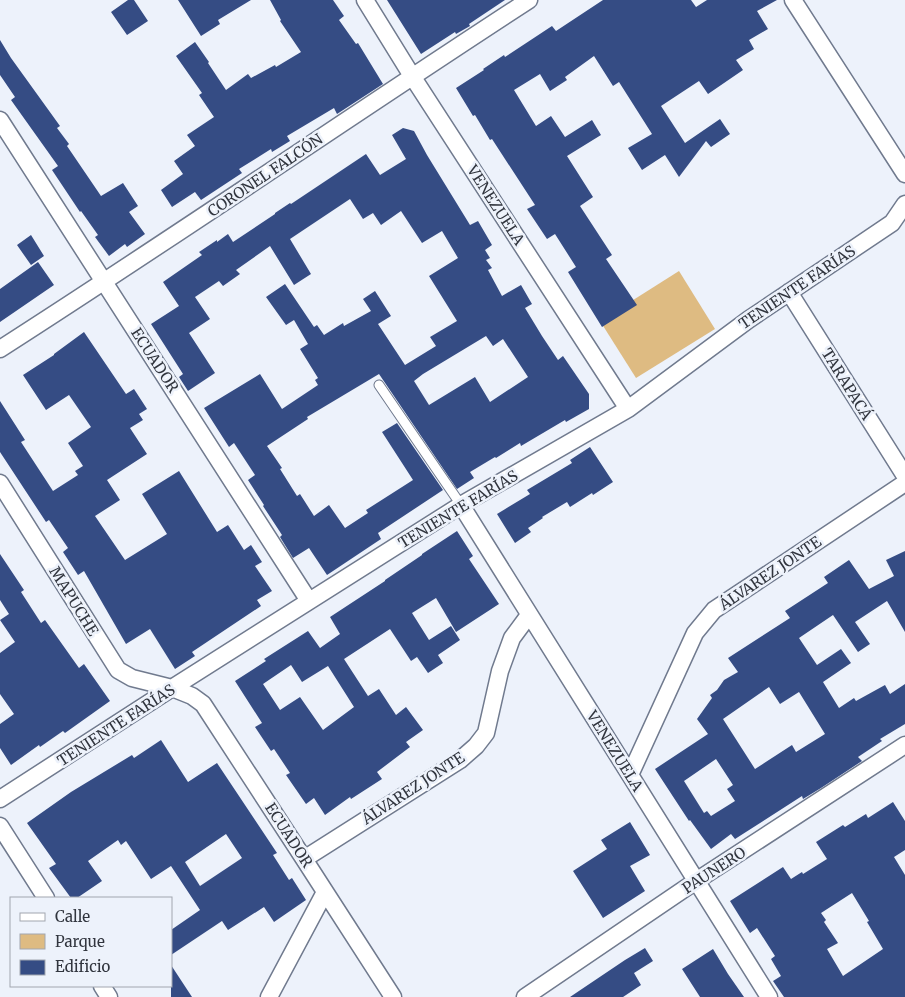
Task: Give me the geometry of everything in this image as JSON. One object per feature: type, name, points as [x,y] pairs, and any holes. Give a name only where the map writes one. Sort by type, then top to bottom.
[{"type":"street","name":"VENEZUELA","points":[[365,0],[412,76],[628,409]]},
{"type":"street","name":"CORONEL FALCÓN","points":[[0,349],[529,0]]},
{"type":"street","points":[[793,0],[905,174]]},
{"type":"street","name":"ECUADOR","points":[[0,120],[309,601]]},
{"type":"street","name":"TENIENTE FARÍAS","points":[[0,799],[460,506],[628,409],[748,320],[892,223],[905,204]]},
{"type":"street","name":"TARAPACÁ","points":[[788,292],[905,476]]},
{"type":"street","name":"MAPUCHE","points":[[0,483],[118,670],[132,678],[172,688]]},
{"type":"street","name":"ÁLVAREZ JONTE","points":[[630,775],[695,633],[714,610],[905,484]]},
{"type":"street","name":"VENEZUELA","points":[[460,506],[769,997]]},
{"type":"street","name":"ÁLVAREZ JONTE","points":[[304,859],[460,760],[476,746],[486,733],[500,671],[512,638],[529,615]]},
{"type":"street","name":"ECUADOR","points":[[172,688],[192,696],[203,704],[393,997]]},
{"type":"street","name":"PAUNERO","points":[[525,997],[696,881],[905,745]]},
{"type":"street","points":[[0,826],[45,897]]},
{"type":"street","points":[[269,997],[325,892]]},
{"type":"lane","points":[[379,385],[460,506]]},
{"type":"green space","points":[[679,271],[715,329],[636,378],[600,321]]},
{"type":"building","points":[[128,0],[134,0],[148,21],[127,35],[111,12]]},
{"type":"building","points":[[178,0],[251,0],[218,20],[220,24],[201,36]]},
{"type":"building","points":[[270,0],[333,0],[344,16],[339,20],[356,44],[358,43],[383,84],[337,114],[334,108],[287,136],[290,141],[272,152],[271,149],[239,169],[242,173],[201,200],[195,192],[172,207],[161,190],[183,174],[174,161],[195,146],[187,135],[214,117],[199,95],[202,93],[176,56],[195,42],[226,90],[248,74],[251,78],[275,65],[276,67],[301,52],[280,21]]},
{"type":"building","points":[[387,0],[505,0],[469,24],[470,26],[456,34],[455,32],[421,54]]},
{"type":"building","points":[[603,0],[691,0],[696,7],[707,0],[777,0],[757,11],[768,29],[749,40],[754,49],[736,60],[743,70],[708,94],[699,81],[661,106],[685,143],[720,119],[730,134],[711,147],[706,141],[679,177],[665,155],[642,170],[628,148],[652,134],[619,82],[613,86],[594,56],[565,77],[567,80],[550,91],[540,74],[514,90],[536,126],[551,116],[565,137],[592,120],[601,135],[567,156],[593,197],[580,206],[612,255],[606,259],[637,305],[602,327],[568,272],[576,267],[555,234],[547,239],[527,209],[535,205],[492,139],[490,140],[475,115],[473,116],[456,88],[504,55],[505,57],[552,26],[556,31]]},
{"type":"building","points":[[0,40],[60,126],[57,128],[69,144],[67,146],[101,196],[123,183],[138,206],[129,212],[145,234],[127,247],[125,244],[109,256],[95,237],[98,235],[52,170],[58,166],[11,100],[15,97],[0,75]]},
{"type":"building","points":[[403,128],[414,131],[470,225],[478,221],[492,245],[485,250],[490,258],[486,260],[492,268],[488,270],[502,296],[521,285],[532,304],[525,308],[558,360],[563,356],[589,394],[589,409],[566,422],[565,420],[521,446],[520,443],[470,472],[474,478],[457,489],[379,374],[307,417],[308,419],[267,446],[282,468],[280,469],[297,496],[300,494],[314,516],[329,505],[345,528],[368,513],[366,510],[413,480],[382,432],[397,423],[443,490],[378,533],[381,539],[327,575],[309,548],[293,558],[280,537],[282,535],[248,480],[255,475],[234,443],[229,447],[204,408],[260,374],[282,409],[318,385],[315,380],[318,378],[300,349],[308,344],[294,320],[286,325],[266,297],[285,284],[314,327],[317,325],[324,335],[343,323],[344,326],[371,311],[363,299],[375,291],[391,316],[378,324],[405,365],[436,346],[430,337],[457,321],[429,276],[458,258],[442,231],[422,243],[401,211],[381,225],[373,213],[363,219],[350,199],[290,239],[311,274],[294,285],[270,246],[236,270],[240,274],[223,286],[219,281],[195,297],[210,319],[189,333],[215,373],[188,391],[179,377],[183,374],[151,324],[179,306],[163,282],[202,255],[199,252],[217,240],[217,242],[228,234],[233,242],[366,154],[380,175],[406,159],[392,135]],"holes":[[[486,336],[493,346],[503,339],[528,377],[490,402],[475,377],[429,405],[414,381]]]},
{"type":"building","points":[[31,235],[44,256],[31,265],[17,245]]},
{"type":"building","points":[[38,262],[54,285],[0,322],[0,289]]},
{"type":"building","points":[[84,332],[126,394],[134,389],[147,409],[139,414],[143,420],[130,428],[147,454],[107,480],[120,500],[95,516],[125,560],[167,534],[142,494],[179,471],[217,532],[228,525],[244,550],[251,545],[262,562],[255,566],[272,591],[257,600],[261,606],[192,652],[195,656],[175,669],[150,629],[126,644],[84,571],[78,575],[63,552],[68,548],[49,520],[46,522],[0,452],[0,401],[25,440],[21,442],[53,491],[78,475],[75,471],[83,466],[68,443],[91,427],[69,395],[46,410],[23,375],[54,355]]},
{"type":"building","points":[[590,447],[613,482],[570,507],[567,502],[542,517],[528,528],[531,532],[515,543],[497,514],[530,494],[527,490],[572,463],[570,460]]},
{"type":"building","points":[[457,531],[473,556],[469,559],[499,604],[456,632],[436,598],[412,613],[429,640],[451,626],[460,640],[438,655],[443,663],[428,673],[417,657],[411,661],[390,629],[344,659],[368,696],[379,689],[396,715],[406,707],[423,730],[406,742],[410,747],[377,772],[382,779],[351,799],[350,797],[325,815],[314,798],[306,804],[286,775],[290,773],[274,749],[271,751],[255,727],[262,723],[235,681],[266,661],[264,659],[308,631],[320,648],[340,634],[330,617]],"holes":[[[291,665],[302,682],[328,666],[354,707],[323,730],[300,697],[280,710],[263,684]]]},
{"type":"building","points":[[905,551],[905,632],[887,601],[855,622],[870,644],[858,652],[833,615],[799,638],[817,665],[841,649],[851,663],[823,682],[839,708],[854,698],[856,701],[885,685],[890,694],[905,684],[905,724],[880,739],[882,741],[858,757],[862,761],[821,788],[803,799],[802,796],[735,839],[731,834],[711,849],[689,821],[655,769],[708,734],[697,719],[712,698],[710,695],[717,690],[724,680],[738,672],[728,658],[790,618],[785,611],[828,583],[824,577],[849,560],[869,589],[894,576],[886,560]],"holes":[[[769,687],[780,704],[799,692],[825,734],[796,752],[792,745],[755,769],[723,719]],[[716,759],[733,785],[727,789],[735,801],[711,816],[707,811],[704,813],[684,781]]]},
{"type":"building","points":[[0,554],[24,590],[21,592],[41,623],[45,620],[79,668],[84,664],[110,701],[65,733],[63,731],[40,747],[39,745],[11,765],[0,748],[0,724],[14,714],[0,694],[0,653],[15,642],[0,620],[9,614],[0,600]]},
{"type":"building","points":[[161,740],[188,782],[217,763],[277,853],[273,855],[289,880],[292,878],[306,900],[274,922],[264,907],[228,930],[222,921],[172,954],[172,929],[200,910],[171,866],[151,879],[126,841],[121,845],[118,840],[88,861],[102,881],[78,897],[70,897],[49,868],[56,864],[27,823],[71,792],[132,755],[134,758]],"holes":[[[226,834],[242,858],[200,886],[185,862]]]},
{"type":"building","points":[[893,802],[905,821],[905,850],[894,857],[905,875],[905,997],[784,997],[773,981],[781,976],[771,959],[775,956],[757,928],[750,933],[730,901],[783,867],[791,879],[802,872],[803,874],[827,859],[816,842],[843,825],[845,827],[866,814],[868,818]],"holes":[[[852,893],[869,921],[867,922],[883,949],[843,976],[827,949],[838,943],[824,922],[826,920],[821,913]]]},
{"type":"building","points":[[630,822],[650,855],[630,866],[645,891],[603,918],[573,871],[607,849],[601,840]]},
{"type":"building","points":[[645,948],[653,961],[634,973],[641,985],[623,997],[570,997],[625,960]]},
{"type":"building","points":[[713,949],[744,997],[700,997],[682,969]]},
{"type":"building","points":[[172,967],[192,997],[171,997],[172,987]]}]
